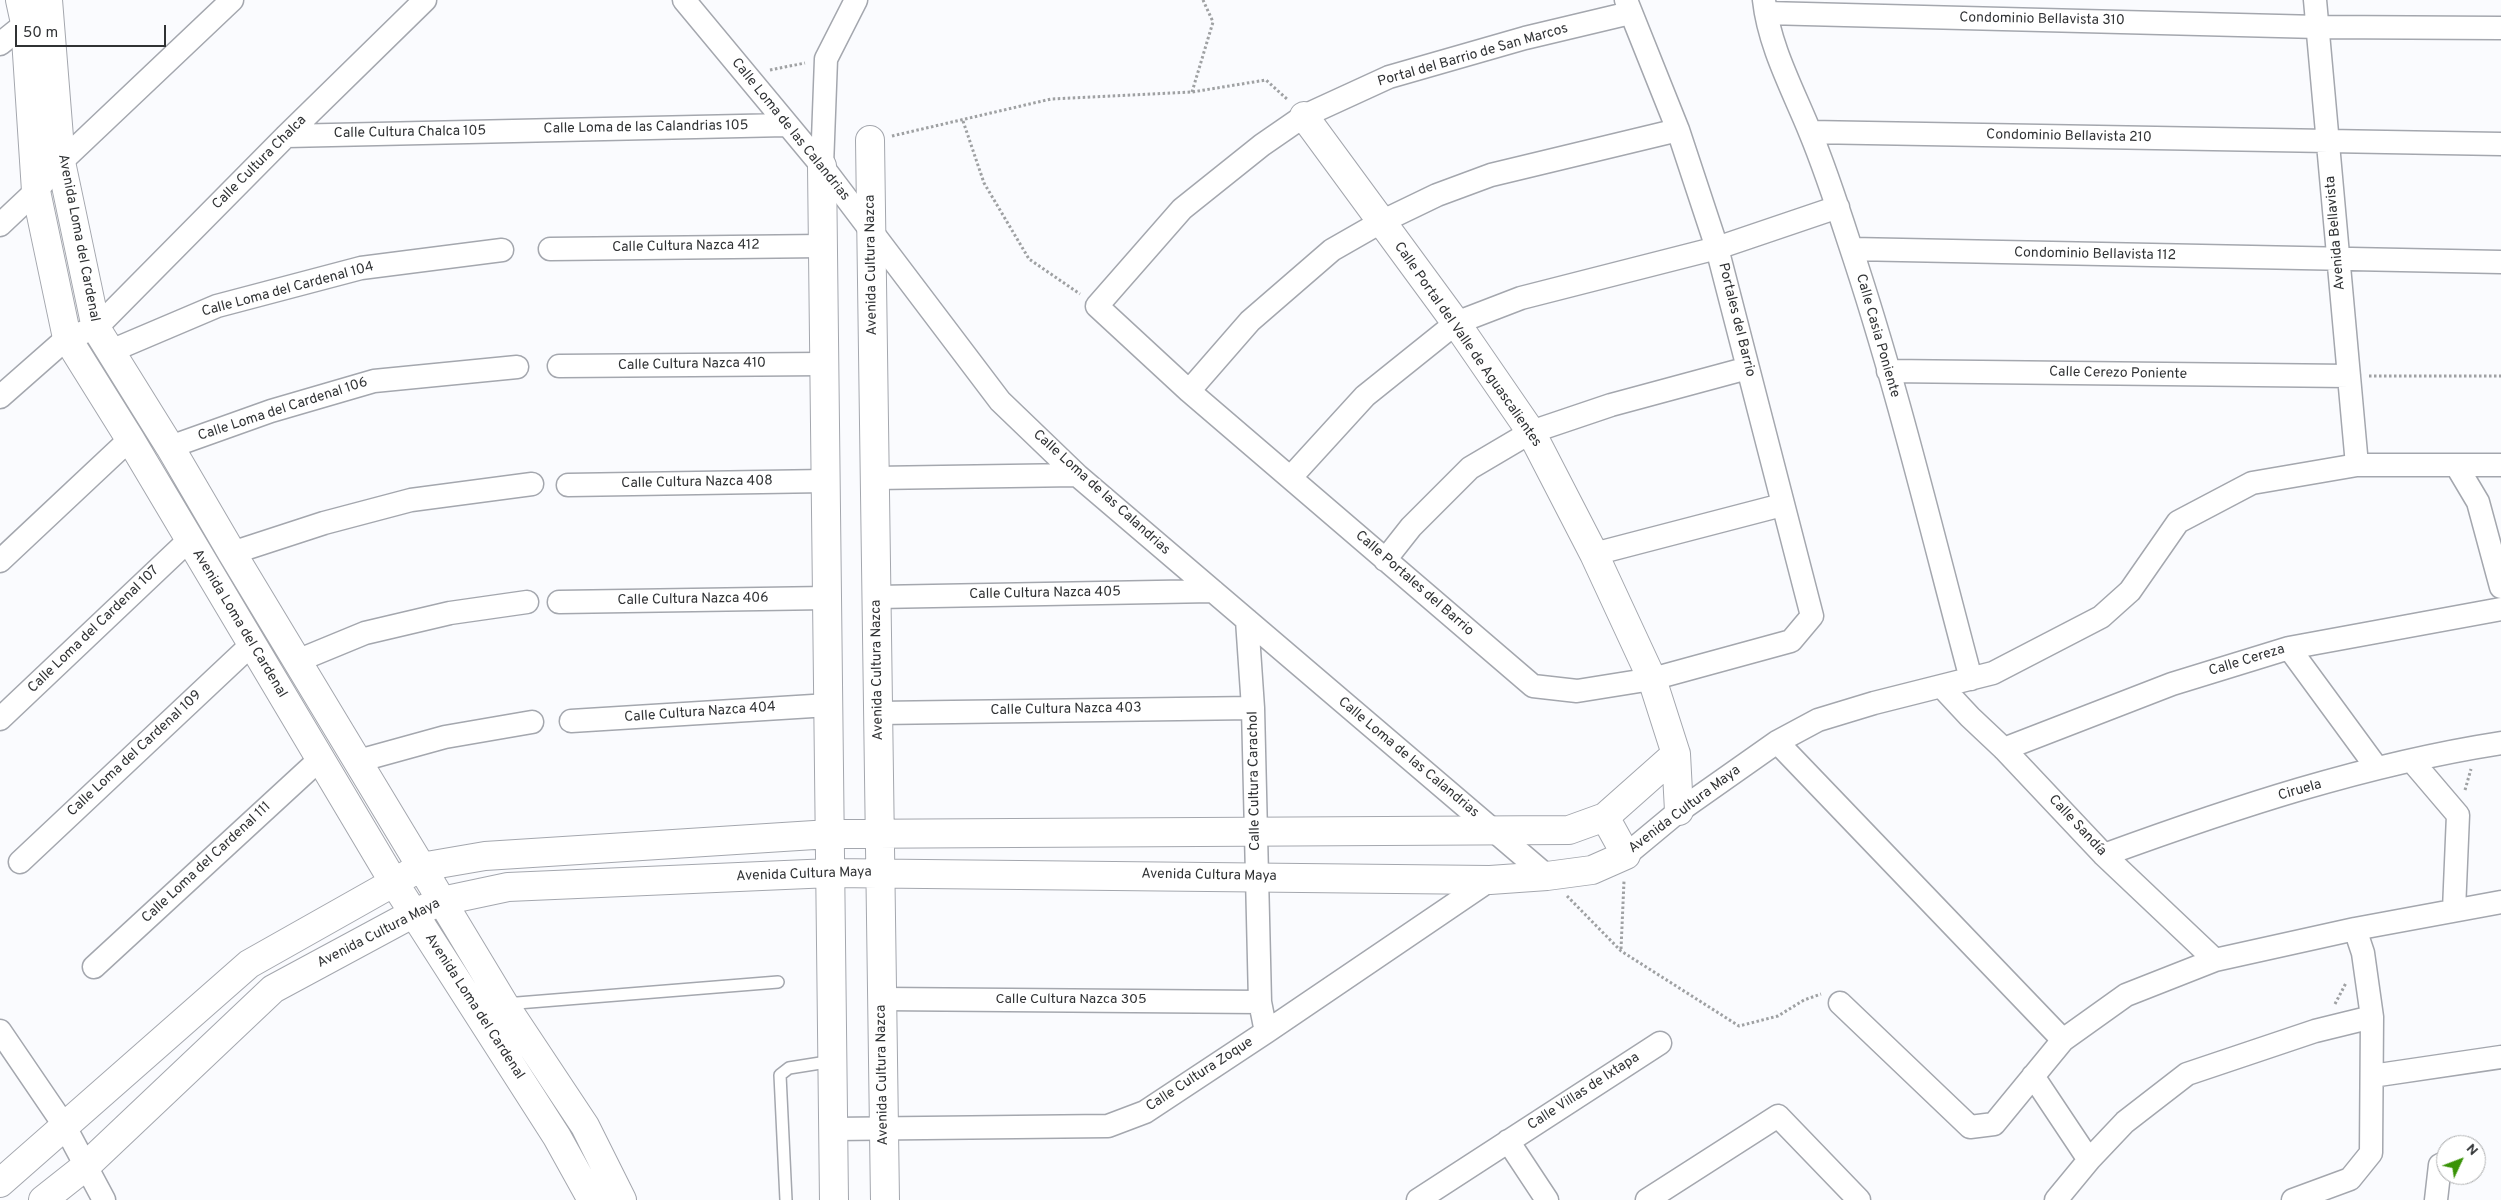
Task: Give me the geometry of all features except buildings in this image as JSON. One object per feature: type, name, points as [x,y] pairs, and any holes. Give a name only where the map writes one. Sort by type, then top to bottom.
[{"type":"street","points":[[1,220],[36,191],[62,162],[232,0]]},
{"type":"street","name":"Calle Cultura Chalca","points":[[96,328],[286,136],[425,0]]},
{"type":"street","name":"Calle Loma de las Calandrias","points":[[684,0],[822,166],[871,233],[1000,400],[1077,475],[1547,876]]},
{"type":"street","points":[[834,1200],[822,166],[826,59],[856,0]]},
{"type":"street","name":"Avenida Bellavista","points":[[2315,0],[2357,465]]},
{"type":"street","points":[[0,44],[22,11],[51,2]]},
{"type":"street","name":"Avenida Loma del Cardenal","points":[[51,2],[62,162],[96,328],[170,446],[232,553],[504,1004],[585,1126],[620,1195]]},
{"type":"street","name":"Condominio Bellavista 310","points":[[1765,6],[2318,27],[2501,28]]},
{"type":"street","name":"Calle Casia Poniente","points":[[1765,6],[1786,77],[1810,132],[1852,250],[1888,371],[1971,679]]},
{"type":"street","name":"Portal del Barrio de San Marcos","points":[[1097,306],[1182,209],[1262,145],[1304,116],[1389,77],[1628,7]]},
{"type":"street","name":"Portales del Barrio","points":[[1628,7],[1678,130],[1717,248],[1812,616],[1791,641]]},
{"type":"street","name":"Avenida Loma del Cardenal","points":[[22,11],[36,191],[67,338],[130,438],[251,645],[393,881],[557,1137],[592,1200]]},
{"type":"street","name":"Calle Portal del Valle de Aguascalientes","points":[[1304,116],[1456,323],[1532,432],[1594,554],[1652,679],[1676,754],[1679,811]]},
{"type":"street","name":"Calle Loma de las Calandrias 105","points":[[535,130],[786,125]]},
{"type":"street","name":"Calle Cultura Chalca 105","points":[[286,136],[535,130]]},
{"type":"street","points":[[1189,392],[1250,321],[1332,250],[1381,222],[1437,195],[1491,175],[1678,130]]},
{"type":"street","name":"Condominio Bellavista 210","points":[[1810,132],[2501,144]]},
{"type":"street","name":"Avenida Cultura Nazca","points":[[870,140],[885,1200]]},
{"type":"street","points":[[1290,477],[1365,396],[1456,323],[1521,298],[1717,248],[1838,207]]},
{"type":"street","name":"Calle Cultura Nazca 412","points":[[550,249],[823,246]]},
{"type":"street","name":"Calle Loma del Cardenal 104","points":[[111,350],[217,306],[361,268],[502,250]]},
{"type":"street","name":"Condominio Bellavista 112","points":[[1852,250],[2501,262]]},
{"type":"street","name":"Calle Portales del Barrio","points":[[1097,306],[1189,392],[1533,686],[1577,691],[1652,679],[1791,641]]},
{"type":"street","points":[[0,397],[67,338],[96,328]]},
{"type":"street","name":"Calle Cultura Nazca 410","points":[[559,366],[824,364]]},
{"type":"street","name":"Calle Loma del Cardenal 106","points":[[170,446],[272,411],[374,381],[517,367]]},
{"type":"street","points":[[1385,560],[1411,527],[1470,468],[1532,432],[1611,405],[1748,368]]},
{"type":"street","name":"Calle Cerezo Poniente","points":[[1888,371],[2349,376]]},
{"type":"street","points":[[0,560],[130,438]]},
{"type":"street","name":"Avenida Cultura Maya","points":[[42,1200],[86,1166],[273,989],[414,913],[442,901],[508,887],[831,874],[1257,876],[1490,880],[1547,876],[1592,870],[1626,855],[1679,811],[1777,742],[1818,720],[1874,703],[1942,687],[1993,672],[2101,617],[2130,592],[2178,522],[2252,484],[2357,465],[2501,465]]},
{"type":"street","points":[[2456,465],[2478,502],[2501,587]]},
{"type":"street","points":[[875,478],[1077,475]]},
{"type":"street","name":"Calle Cultura Nazca 408","points":[[568,485],[826,481]]},
{"type":"street","points":[[232,553],[324,523],[411,500],[532,484]]},
{"type":"street","points":[[1594,554],[1782,505]]},
{"type":"street","name":"Calle Loma del Cardenal 107","points":[[0,719],[189,540]]},
{"type":"street","name":"Calle Cultura Nazca 405","points":[[877,596],[1213,591]]},
{"type":"street","name":"Calle Cultura Nazca 406","points":[[559,602],[827,598]]},
{"type":"street","points":[[298,661],[366,633],[450,613],[527,602]]},
{"type":"street","name":"Calle Cereza","points":[[2004,749],[2172,684],[2289,648],[2501,609]]},
{"type":"street","name":"Calle Cultura Carachol","points":[[1247,620],[1253,708],[1260,1002],[1266,1032]]},
{"type":"street","name":"Calle Loma del Cardenal 109","points":[[20,862],[251,645]]},
{"type":"street","points":[[2289,648],[2377,768]]},
{"type":"street","name":"Calle Sandía","points":[[1942,687],[2004,749],[2104,855],[2215,960]]},
{"type":"street","name":"Calle Cultura Nazca 404","points":[[571,721],[829,705]]},
{"type":"street","name":"Calle Cultura Nazca 403","points":[[878,713],[1253,708]]},
{"type":"street","points":[[358,761],[445,736],[532,722]]},
{"type":"street","points":[[1777,742],[2063,1040]]},
{"type":"street","name":"Ciruela","points":[[2104,855],[2198,821],[2377,768],[2477,747],[2501,744]]},
{"type":"street","points":[[0,1183],[250,964],[393,881],[421,867],[485,856],[830,834],[1569,830],[1605,817],[1676,754]]},
{"type":"street","name":"Calle Loma del Cardenal 111","points":[[94,967],[320,759]]},
{"type":"street","points":[[2412,761],[2458,815],[2454,910]]},
{"type":"street","points":[[1605,817],[1626,855]]},
{"type":"street","name":"Calle Cultura Zoque","points":[[833,1129],[1108,1126],[1145,1112],[1490,880]]},
{"type":"street","points":[[1840,1003],[1970,1127],[1994,1124],[2063,1040],[2126,995],[2215,960],[2355,929],[2501,902]]},
{"type":"street","points":[[2293,1200],[2350,1179],[2371,1153],[2372,1017],[2363,953],[2355,929]]},
{"type":"street","name":"Calle Cultura Nazca 305","points":[[882,999],[1260,1002]]},
{"type":"street","points":[[2056,1200],[2089,1160],[2125,1122],[2187,1074],[2315,1031],[2372,1017]]},
{"type":"street","points":[[0,1031],[64,1125],[104,1200]]},
{"type":"street","name":"Calle Villas de Ixtapa","points":[[1418,1200],[1660,1043]]},
{"type":"street","points":[[2372,1076],[2501,1057]]},
{"type":"street","points":[[2033,1076],[2089,1160]]},
{"type":"street","points":[[1647,1200],[1778,1116],[1859,1200]]},
{"type":"street","points":[[557,1137],[585,1126]]},
{"type":"street","points":[[1508,1141],[1547,1200]]},
{"type":"street","points":[[2436,1200],[2438,1185]]},
{"type":"street","points":[[592,1200],[620,1195]]},
{"type":"lane","points":[[504,1004],[778,982]]},
{"type":"lane","points":[[786,1200],[780,1075],[789,1068],[833,1061]]},
{"type":"path","points":[[1192,92],[1213,22],[1203,0]]},
{"type":"path","points":[[745,75],[826,59]]},
{"type":"path","points":[[870,140],[962,121],[1051,99],[1192,92],[1266,80],[1304,116]]},
{"type":"path","points":[[962,121],[984,183],[1030,259],[1097,306]]},
{"type":"path","points":[[2349,376],[2501,376]]},
{"type":"path","points":[[2458,815],[2477,747]]},
{"type":"path","points":[[1621,950],[1626,855]]},
{"type":"path","points":[[1547,876],[1621,950],[1740,1026],[1778,1016],[1804,1000],[1821,994],[1840,1003]]},
{"type":"path","points":[[2315,1031],[2334,1007],[2363,953]]}]
